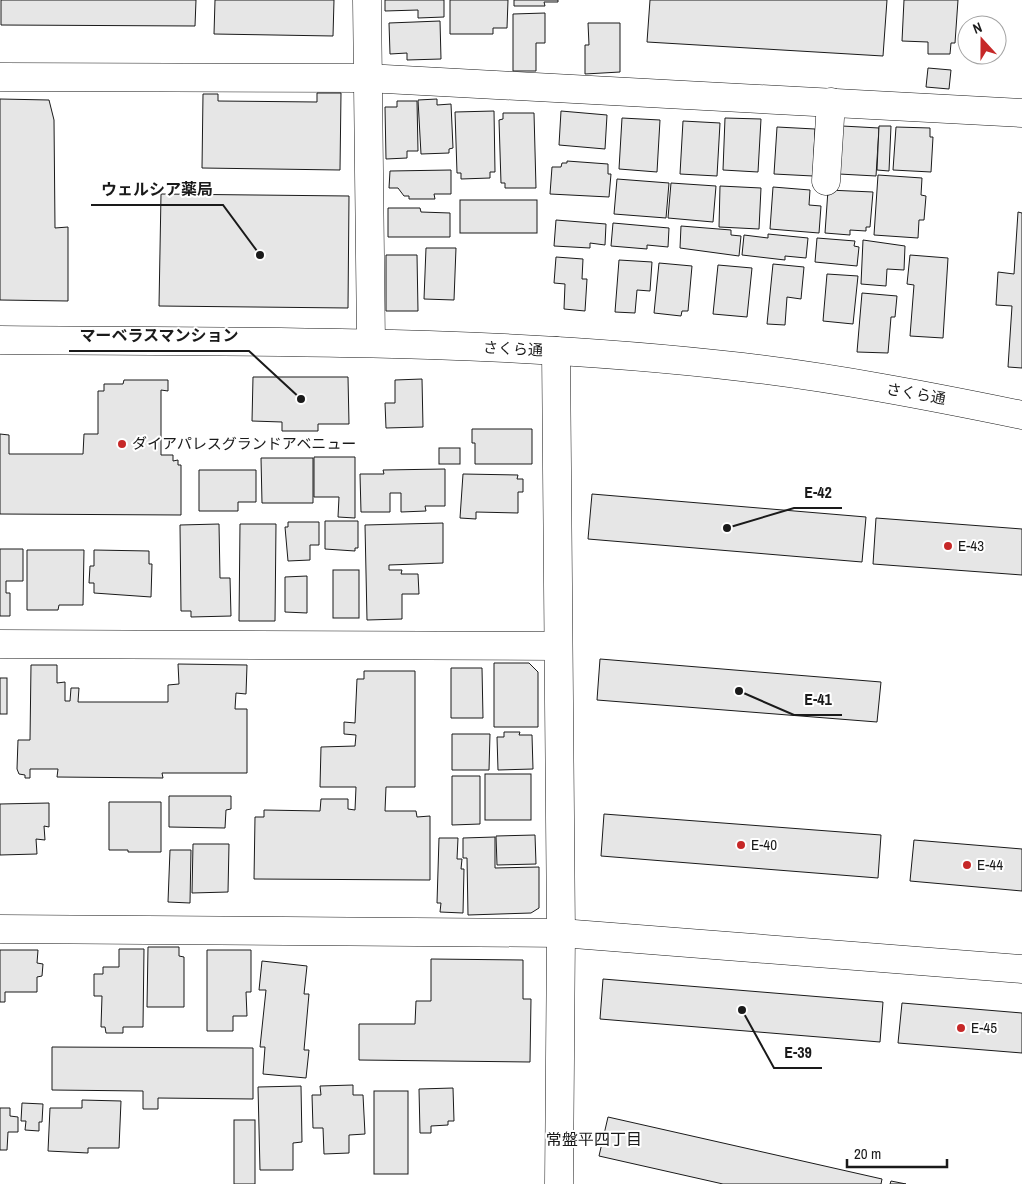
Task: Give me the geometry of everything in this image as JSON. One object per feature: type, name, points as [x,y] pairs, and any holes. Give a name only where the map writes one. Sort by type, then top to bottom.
[{"type":"street","points":[[367,0],[366,78],[371,342]]},
{"type":"street","points":[[0,77],[366,78],[1022,113]]},
{"type":"street","points":[[826,181],[832,102]]},
{"type":"street","name":"さくら通","points":[[0,340],[371,342],[556,351],[742,367],[908,392],[1022,415]]},
{"type":"street","points":[[556,351],[561,933],[559,1184]]},
{"type":"street","points":[[0,644],[558,646]]},
{"type":"street","points":[[0,930],[561,933],[1022,969]]},
{"type":"building","points":[[1,0],[196,0],[195,26],[1,25]]},
{"type":"building","points":[[215,0],[334,0],[333,36],[214,34]]},
{"type":"building","points":[[385,0],[444,0],[444,17],[418,18],[418,10],[385,11]]},
{"type":"building","points":[[450,0],[508,0],[507,28],[493,28],[493,34],[450,34]]},
{"type":"building","points":[[514,0],[558,0],[558,2],[544,2],[545,6],[514,6]]},
{"type":"building","points":[[650,0],[887,0],[883,56],[647,42]]},
{"type":"building","points":[[904,0],[958,0],[955,43],[951,43],[950,54],[928,54],[928,42],[902,41]]},
{"type":"building","points":[[545,13],[545,43],[536,43],[536,71],[513,71],[513,14]]},
{"type":"building","points":[[440,21],[441,59],[407,60],[407,53],[390,54],[389,23]]},
{"type":"building","points":[[588,23],[620,23],[620,72],[585,74],[585,45],[589,45]]},
{"type":"building","points":[[928,68],[951,70],[949,89],[926,87]]},
{"type":"building","points":[[317,93],[341,93],[340,170],[202,168],[203,94],[218,94],[218,101],[317,102]]},
{"type":"building","points":[[0,99],[49,100],[54,120],[55,228],[68,227],[68,301],[0,300]]},
{"type":"building","points":[[437,99],[437,105],[451,104],[453,148],[449,149],[449,153],[421,154],[418,100]]},
{"type":"building","points":[[397,101],[417,101],[418,151],[407,151],[407,158],[386,159],[385,107],[397,107]]},
{"type":"building","points":[[494,111],[495,172],[490,172],[490,178],[461,179],[461,173],[457,173],[455,112]]},
{"type":"building","points":[[561,111],[607,115],[605,149],[559,145]]},
{"type":"building","points":[[503,113],[534,113],[536,188],[505,188],[505,183],[501,183],[499,120],[503,119]]},
{"type":"building","points":[[622,118],[660,120],[657,172],[619,169]]},
{"type":"building","points":[[725,118],[761,119],[758,172],[723,170]]},
{"type":"building","points":[[683,121],[720,123],[717,176],[680,174]]},
{"type":"building","points":[[842,126],[879,128],[876,176],[839,174]]},
{"type":"building","points":[[879,126],[891,126],[889,171],[877,170]]},
{"type":"building","points":[[777,127],[815,129],[813,176],[774,174]]},
{"type":"building","points":[[896,127],[930,128],[930,137],[933,137],[931,172],[893,170]]},
{"type":"building","points":[[567,161],[608,164],[608,174],[611,174],[609,197],[550,194],[552,167],[561,167],[562,163],[567,163]]},
{"type":"building","points":[[451,170],[451,194],[434,194],[435,199],[409,199],[409,196],[404,196],[398,188],[389,188],[390,171]]},
{"type":"building","points":[[878,175],[922,178],[921,195],[926,196],[924,220],[919,220],[918,238],[874,235]]},
{"type":"building","points":[[617,179],[669,183],[666,218],[614,214]]},
{"type":"building","points":[[671,183],[716,186],[713,222],[668,218]]},
{"type":"building","points":[[720,186],[761,188],[759,229],[719,227]]},
{"type":"building","points":[[773,187],[810,190],[809,205],[821,206],[819,233],[770,229]]},
{"type":"building","points":[[828,190],[873,192],[870,227],[866,227],[866,231],[850,230],[850,235],[825,233]]},
{"type":"building","points":[[161,194],[349,196],[348,308],[159,306]]},
{"type":"building","points":[[460,200],[537,200],[537,233],[460,233]]},
{"type":"building","points":[[388,208],[420,208],[421,212],[450,213],[450,237],[388,237]]},
{"type":"building","points":[[1018,212],[1022,213],[1022,368],[1008,367],[1012,306],[996,305],[998,272],[1014,274]]},
{"type":"building","points":[[556,220],[606,224],[605,245],[590,243],[590,248],[554,246]]},
{"type":"building","points":[[613,223],[669,228],[668,247],[647,245],[647,249],[611,246]]},
{"type":"building","points":[[681,226],[731,230],[731,235],[741,236],[739,256],[680,248]]},
{"type":"building","points":[[768,234],[808,238],[806,258],[785,256],[785,260],[742,255],[744,235],[768,238]]},
{"type":"building","points":[[817,238],[855,241],[854,246],[859,247],[857,266],[815,262]]},
{"type":"building","points":[[863,240],[905,246],[904,270],[887,269],[886,286],[861,284]]},
{"type":"building","points":[[426,248],[456,248],[454,300],[424,299]]},
{"type":"building","points":[[386,255],[417,255],[418,311],[386,311]]},
{"type":"building","points":[[910,255],[948,258],[943,338],[910,336],[914,285],[907,284]]},
{"type":"building","points":[[556,257],[583,259],[582,279],[587,279],[585,311],[564,309],[565,284],[554,283]]},
{"type":"building","points":[[619,260],[652,262],[650,291],[637,290],[635,313],[615,312]]},
{"type":"building","points":[[659,263],[692,266],[688,311],[682,311],[681,316],[654,313]]},
{"type":"building","points":[[773,264],[804,267],[801,299],[787,297],[785,325],[767,324]]},
{"type":"building","points":[[718,265],[752,268],[747,317],[713,314]]},
{"type":"building","points":[[827,274],[858,276],[853,324],[823,321]]},
{"type":"building","points":[[862,293],[897,296],[895,317],[891,317],[888,353],[857,352]]},
{"type":"building","points":[[253,377],[348,377],[349,424],[318,424],[318,431],[282,431],[282,422],[252,421]]},
{"type":"building","points":[[422,379],[423,427],[386,428],[385,403],[395,403],[395,380]]},
{"type":"building","name":"ダイアパレスグランドアベニュー","points":[[124,380],[168,380],[168,391],[161,390],[161,455],[173,455],[173,461],[178,460],[178,465],[181,465],[181,515],[0,514],[0,434],[9,435],[9,454],[83,454],[84,434],[98,434],[98,391],[104,391],[104,384],[123,384]]},
{"type":"building","points":[[472,429],[532,429],[532,464],[475,464],[475,443],[472,443]]},
{"type":"building","points":[[439,448],[460,448],[460,464],[439,464]]},
{"type":"building","points":[[314,457],[355,457],[355,518],[338,517],[339,497],[314,497]]},
{"type":"building","points":[[261,458],[313,458],[313,503],[262,503]]},
{"type":"building","points":[[445,469],[445,506],[425,506],[426,511],[401,512],[401,493],[390,493],[390,512],[361,512],[360,474],[384,474],[383,470]]},
{"type":"building","points":[[199,470],[256,470],[256,502],[238,502],[238,511],[199,511]]},
{"type":"building","points":[[463,474],[518,475],[517,479],[523,479],[523,492],[518,492],[518,513],[476,512],[476,519],[460,518]]},
{"type":"building","points":[[592,494],[866,517],[862,562],[588,539]]},
{"type":"building","name":"E-43","points":[[876,518],[1022,529],[1022,575],[873,564]]},
{"type":"building","points":[[325,521],[358,521],[358,548],[355,548],[355,551],[325,549]]},
{"type":"building","points":[[288,522],[319,522],[319,545],[310,545],[310,560],[288,561],[285,527],[288,527]]},
{"type":"building","points":[[443,523],[443,563],[389,565],[389,570],[402,570],[401,574],[418,574],[419,594],[402,594],[402,619],[367,620],[365,525]]},
{"type":"building","points":[[219,524],[220,578],[230,578],[231,616],[191,617],[191,611],[181,611],[180,525]]},
{"type":"building","points":[[240,524],[276,524],[275,621],[239,621]]},
{"type":"building","points":[[0,549],[23,549],[23,581],[6,581],[6,593],[10,593],[10,616],[0,616]]},
{"type":"building","points":[[27,550],[84,550],[83,605],[59,605],[58,610],[27,610]]},
{"type":"building","points":[[94,550],[149,551],[149,564],[152,564],[151,597],[94,593],[94,583],[89,583],[90,566],[94,566]]},
{"type":"building","points":[[333,570],[359,570],[359,618],[333,618]]},
{"type":"building","points":[[307,576],[307,613],[285,612],[285,577]]},
{"type":"building","points":[[600,659],[881,682],[877,722],[597,700]]},
{"type":"building","points":[[494,663],[529,663],[538,672],[538,727],[494,727]]},
{"type":"building","points":[[178,664],[247,665],[246,694],[236,693],[235,709],[247,709],[247,773],[162,773],[163,778],[57,777],[58,769],[30,769],[30,778],[25,778],[25,775],[19,774],[17,769],[18,740],[30,740],[31,665],[57,665],[57,683],[65,682],[65,701],[70,701],[71,688],[79,688],[78,702],[168,702],[168,685],[179,684]]},
{"type":"building","points":[[451,668],[482,668],[483,718],[451,718]]},
{"type":"building","points":[[364,671],[415,671],[415,787],[386,787],[385,811],[416,811],[417,817],[430,816],[430,880],[254,879],[255,817],[264,817],[264,810],[320,811],[321,799],[348,799],[348,809],[355,810],[356,787],[320,787],[321,747],[355,746],[356,735],[344,734],[344,722],[355,723],[357,679],[364,679]]},
{"type":"building","points":[[0,678],[7,678],[7,714],[0,714]]},
{"type":"building","points":[[504,732],[520,732],[519,735],[532,735],[533,769],[498,770],[497,737],[504,737]]},
{"type":"building","points":[[452,734],[490,734],[489,770],[452,770]]},
{"type":"building","points":[[485,774],[531,774],[531,820],[485,820]]},
{"type":"building","points":[[452,776],[480,776],[480,824],[452,825]]},
{"type":"building","points":[[169,796],[231,796],[231,809],[226,810],[225,828],[169,827]]},
{"type":"building","points":[[109,802],[161,802],[161,852],[109,850]]},
{"type":"building","points":[[49,803],[49,827],[44,826],[45,840],[36,839],[37,854],[0,855],[0,804]]},
{"type":"building","name":"E-40","points":[[604,814],[881,835],[878,878],[601,856]]},
{"type":"building","points":[[535,835],[536,864],[497,865],[496,836]]},
{"type":"building","points":[[495,837],[495,868],[539,867],[539,908],[531,913],[468,915],[467,858],[463,858],[463,838]]},
{"type":"building","points":[[439,838],[458,838],[457,859],[462,859],[461,869],[464,869],[463,913],[440,912],[441,903],[437,903]]},
{"type":"building","name":"E-44","points":[[914,840],[1022,849],[1022,891],[910,881]]},
{"type":"building","points":[[193,844],[229,844],[228,892],[192,893]]},
{"type":"building","points":[[170,850],[191,850],[190,903],[168,902]]},
{"type":"building","points":[[148,947],[179,947],[179,956],[184,957],[184,1007],[147,1007]]},
{"type":"building","points":[[119,949],[144,949],[143,1027],[123,1027],[123,1033],[106,1033],[105,1027],[101,1027],[102,996],[94,996],[94,974],[103,974],[103,967],[119,967]]},
{"type":"building","points":[[0,950],[38,950],[37,963],[43,964],[42,976],[37,977],[37,992],[5,992],[5,1002],[0,1002]]},
{"type":"building","points":[[207,950],[251,950],[251,992],[246,992],[247,1016],[233,1016],[233,1031],[207,1031]]},
{"type":"building","points":[[431,959],[523,960],[523,999],[531,999],[530,1062],[359,1060],[359,1024],[415,1024],[416,1001],[431,1001]]},
{"type":"building","points":[[262,961],[307,966],[304,994],[309,994],[304,1050],[309,1050],[306,1078],[263,1074],[265,1047],[260,1047],[266,990],[259,990]]},
{"type":"building","points":[[603,979],[883,1002],[880,1042],[600,1019]]},
{"type":"building","name":"E-45","points":[[902,1003],[1022,1013],[1022,1053],[898,1043]]},
{"type":"building","points":[[52,1047],[253,1048],[253,1099],[158,1098],[158,1109],[143,1109],[143,1091],[52,1090]]},
{"type":"building","points":[[353,1085],[353,1095],[363,1095],[365,1134],[349,1135],[349,1153],[324,1154],[323,1128],[313,1128],[312,1095],[321,1095],[320,1086]]},
{"type":"building","points":[[301,1086],[302,1142],[293,1143],[293,1170],[260,1170],[258,1087]]},
{"type":"building","points":[[453,1088],[454,1121],[448,1121],[448,1125],[431,1126],[431,1133],[420,1133],[419,1089]]},
{"type":"building","points":[[374,1091],[408,1091],[408,1174],[374,1174]]},
{"type":"building","points":[[82,1100],[121,1101],[119,1148],[88,1148],[88,1153],[48,1151],[50,1108],[82,1108]]},
{"type":"building","points":[[22,1103],[43,1104],[42,1122],[39,1122],[39,1131],[25,1130],[26,1121],[21,1121]]},
{"type":"building","points":[[0,1108],[10,1108],[10,1116],[18,1117],[18,1132],[8,1132],[7,1150],[0,1150]]},
{"type":"building","points":[[608,1117],[882,1179],[881,1184],[723,1184],[599,1156]]},
{"type":"building","points":[[234,1120],[255,1120],[255,1184],[234,1184]]},
{"type":"building","points":[[891,1181],[906,1184],[890,1184]]},
{"type":"place","name":"ウェルシア薬局","points":[[260,255]]},
{"type":"place","name":"マーベラスマンション","points":[[301,399]]},
{"type":"place","name":"ダイアパレスグランドアベニュー","points":[[122,444]]},
{"type":"place","name":"E-42","points":[[727,528]]},
{"type":"place","name":"E-43","points":[[948,546]]},
{"type":"place","name":"E-41","points":[[739,691]]},
{"type":"place","name":"E-40","points":[[741,845]]},
{"type":"place","name":"E-44","points":[[967,865]]},
{"type":"place","name":"E-39","points":[[742,1010]]},
{"type":"place","name":"E-45","points":[[961,1028]]},
{"type":"district","name":"常盤平四丁目","points":[[594,1139]]}]
